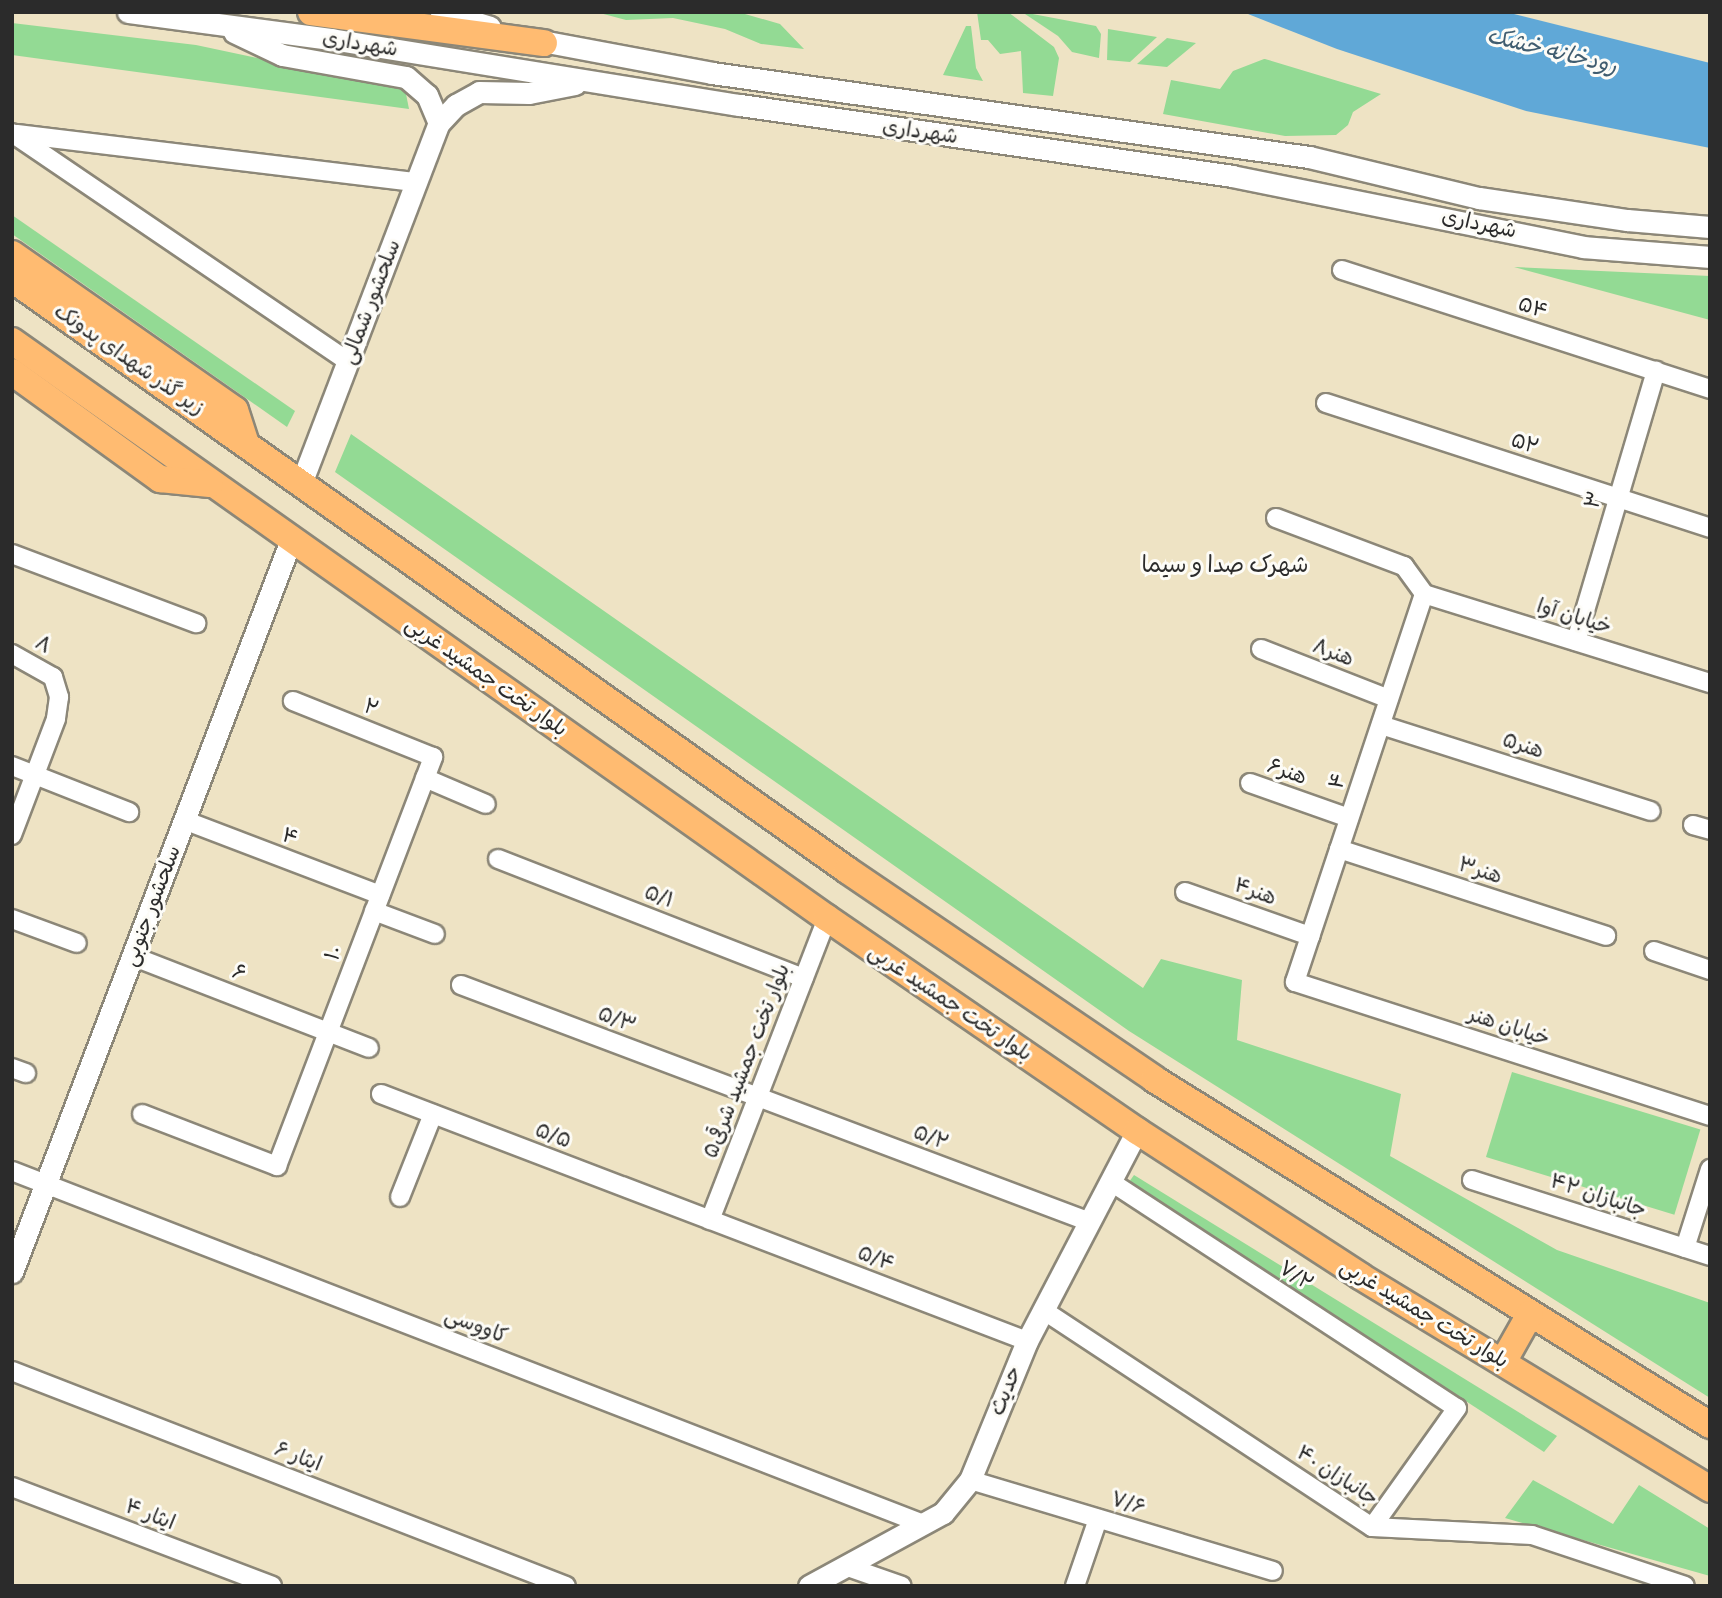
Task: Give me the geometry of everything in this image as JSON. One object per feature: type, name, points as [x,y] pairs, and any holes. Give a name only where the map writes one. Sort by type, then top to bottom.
[{"type":"main road","points":[[312,12],[544,43]]},
{"type":"main road","points":[[12,254],[235,410],[245,440],[847,870],[1154,1079],[1710,1425]]},
{"type":"main road","name":"زیر گذر شهدای پدونک","points":[[12,279],[245,440]]},
{"type":"main road","points":[[12,341],[212,484]]},
{"type":"main road","points":[[12,372],[160,479],[212,484]]},
{"type":"main road","name":"بلوار تخت جمشید غربی","points":[[212,484],[827,918],[1137,1131],[1710,1489]]},
{"type":"main road","points":[[1503,1362],[1530,1314]]},
{"type":"street","name":"شهرداری","points":[[128,12],[1232,176],[1583,247],[1710,257]]},
{"type":"street","name":"شهرداری","points":[[442,12],[544,43],[723,74],[1309,157],[1479,198],[1627,220],[1710,227]]},
{"type":"street","points":[[220,25],[282,55],[407,77],[427,95],[439,123],[456,105],[479,92],[529,93],[590,80]]},
{"type":"street","name":"سلحشور شمالی","points":[[302,481],[439,123]]},
{"type":"street","points":[[13,133],[416,182]]},
{"type":"street","points":[[13,133],[348,361]]},
{"type":"street","name":"۵۴","points":[[1342,270],[1710,389]]},
{"type":"street","name":"۳","points":[[1576,641],[1656,371]]},
{"type":"street","name":"۵۲","points":[[1326,403],[1710,528]]},
{"type":"street","points":[[1276,518],[1404,566],[1424,594]]},
{"type":"street","name":"سلحشور جنوبی","points":[[12,1272],[291,540]]},
{"type":"street","points":[[12,554],[196,623]]},
{"type":"street","name":"خیابان آوا","points":[[1424,594],[1710,683]]},
{"type":"street","name":"۴","points":[[1295,982],[1424,594]]},
{"type":"street","name":"هنر۸","points":[[1261,649],[1390,699]]},
{"type":"street","name":"۸","points":[[12,654],[53,677],[59,697],[56,719],[12,835]]},
{"type":"street","name":"۲","points":[[293,701],[433,757]]},
{"type":"street","name":"هنر۵","points":[[1381,725],[1651,811]]},
{"type":"street","name":"۱۰","points":[[142,1114],[277,1166],[433,757]]},
{"type":"street","points":[[12,766],[129,812]]},
{"type":"street","points":[[425,778],[486,804]]},
{"type":"street","name":"هنر۶","points":[[1250,783],[1349,818]]},
{"type":"street","name":"۴","points":[[184,820],[377,903],[435,934]]},
{"type":"street","name":"هنر۳","points":[[1339,849],[1606,936]]},
{"type":"street","name":"۵/۱","points":[[498,859],[803,978]]},
{"type":"street","name":"هنر۴","points":[[1185,892],[1310,936]]},
{"type":"street","name":"بلوار تخت جمشید شرقی۵","points":[[710,1220],[827,918]]},
{"type":"street","points":[[12,919],[77,943]]},
{"type":"street","points":[[1654,951],[1710,970]]},
{"type":"street","name":"۶","points":[[132,956],[369,1048]]},
{"type":"street","name":"خیابان هنر","points":[[1295,982],[1710,1116]]},
{"type":"street","name":"۵/۳","points":[[461,985],[757,1097]]},
{"type":"street","name":"۵/۵","points":[[381,1094],[710,1220]]},
{"type":"street","name":"۵/۲","points":[[757,1097],[1090,1222]]},
{"type":"street","points":[[400,1197],[433,1114]]},
{"type":"street","name":"حدیث","points":[[810,1586],[943,1513],[970,1480],[1027,1341],[1137,1131]]},
{"type":"street","points":[[1685,1248],[1710,1169]]},
{"type":"street","name":"کاووسی","points":[[12,1171],[923,1524]]},
{"type":"street","name":"۴۲ جانبازان","points":[[1472,1180],[1710,1256]]},
{"type":"street","name":"۷/۲","points":[[1111,1182],[1457,1408],[1372,1527]]},
{"type":"street","name":"۵/۴","points":[[710,1220],[1027,1341]]},
{"type":"street","name":"۴۰ جانبازان","points":[[1043,1310],[1372,1527],[1532,1535],[1685,1586]]},
{"type":"street","name":"ایثار ۶","points":[[12,1371],[566,1586]]},
{"type":"street","name":"۷/۶","points":[[970,1480],[1273,1571]]},
{"type":"street","name":"ایثار ۴","points":[[12,1488],[272,1586]]},
{"type":"street","points":[[1075,1586],[1098,1518]]},
{"type":"street","points":[[845,1566],[902,1586]]},
{"type":"green space","points":[[596,12],[738,12],[780,24],[804,49],[761,44],[725,29],[673,18],[626,20]]},
{"type":"green space","points":[[977,12],[1008,12],[1054,47],[1059,58],[1053,96],[1023,93],[1021,51],[1000,54],[988,40],[981,40]]},
{"type":"green space","points":[[1022,12],[1096,26],[1101,34],[1099,58],[1072,52],[1058,36]]},
{"type":"green space","points":[[12,23],[196,45],[405,89],[409,109],[12,55]]},
{"type":"green space","points":[[966,26],[971,26],[976,68],[983,81],[943,75]]},
{"type":"green space","points":[[1108,29],[1157,37],[1130,62],[1107,60]]},
{"type":"green space","points":[[1167,38],[1196,43],[1167,67],[1137,64]]},
{"type":"green space","points":[[1264,59],[1381,94],[1353,112],[1348,125],[1336,135],[1285,136],[1163,114],[1171,80],[1220,89],[1233,71]]},
{"type":"green space","points":[[12,215],[295,411],[287,427],[12,234]]},
{"type":"green space","points":[[1514,267],[1710,276],[1710,320]]},
{"type":"green space","points":[[351,434],[1143,988],[1161,959],[1242,980],[1237,1040],[1401,1094],[1390,1156],[1557,1250],[1710,1303],[1710,1398],[1129,1031],[335,472]]},
{"type":"green space","points":[[1512,1072],[1700,1130],[1674,1215],[1486,1157]]},
{"type":"green space","points":[[1134,1175],[1557,1436],[1544,1452],[1129,1182]]},
{"type":"green space","points":[[1533,1480],[1613,1524],[1639,1485],[1710,1529],[1710,1576],[1505,1518]]},
{"type":"water","name":"رودخانه خشک","points":[[1243,12],[1506,12],[1710,63],[1710,148],[1526,111],[1337,49]]},
{"type":"district","name":"شهرک صدا و سیما","points":[[1225,565]]}]
